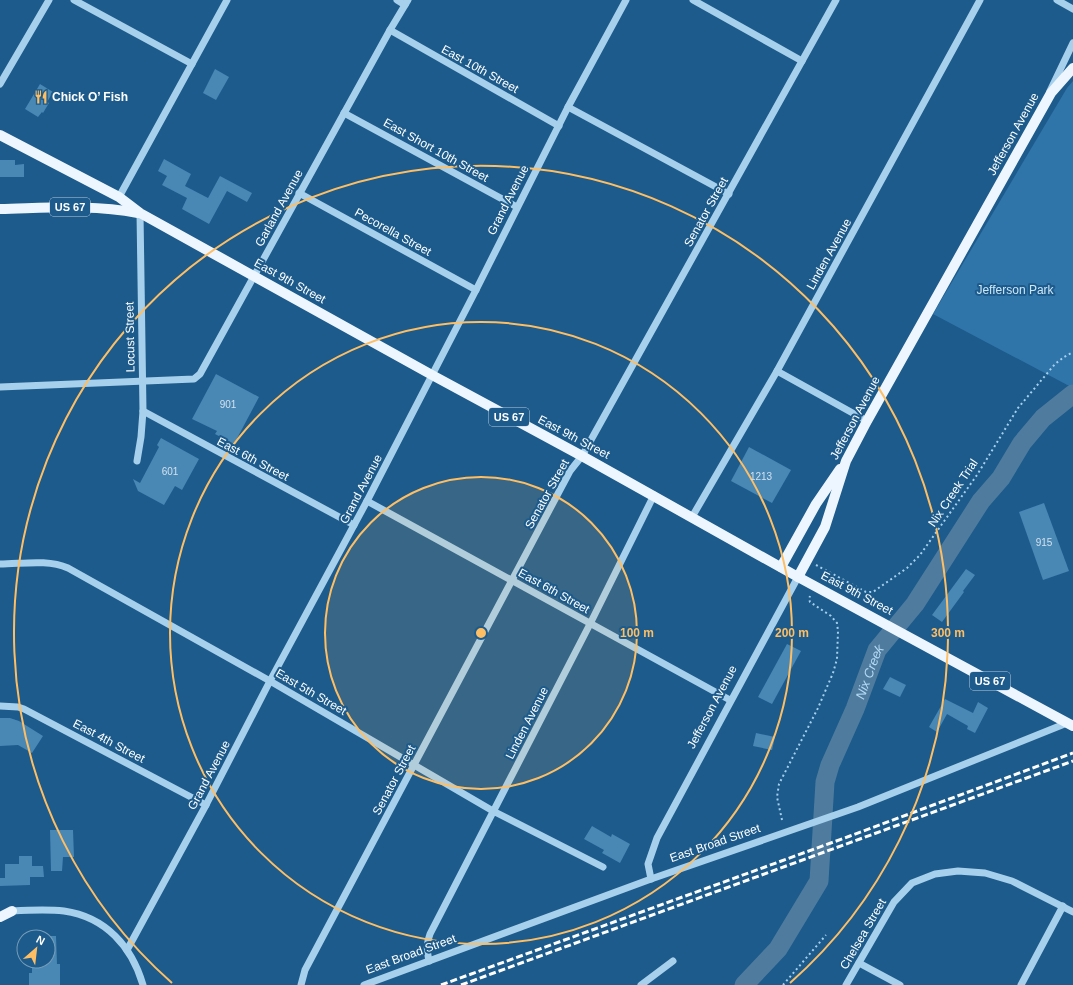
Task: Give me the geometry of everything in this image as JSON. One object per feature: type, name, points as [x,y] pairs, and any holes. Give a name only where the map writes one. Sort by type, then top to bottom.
[{"type":"main road","name":"Jefferson Avenue","points":[[798,577],[825,527],[846,460],[867,421],[1046,102],[1056,85],[1073,68]]},
{"type":"main road","name":"East 9th Street","points":[[0,135],[119,197],[140,213],[432,375],[582,456],[798,577],[1071,723]]},
{"type":"main road","name":"US 67","points":[[0,209],[95,207],[140,213]]},
{"type":"main road","points":[[781,567],[823,493],[846,460]]},
{"type":"main road","points":[[0,907],[12,911]]},
{"type":"main road","points":[[0,917],[12,911]]},
{"type":"street","points":[[0,84],[49,0]]},
{"type":"street","points":[[74,0],[192,64]]},
{"type":"street","points":[[119,197],[227,0]]},
{"type":"street","points":[[397,0],[406,2]]},
{"type":"street","name":"Grand Avenue","points":[[127,950],[206,805],[270,681],[354,526],[476,290],[568,107],[626,0]]},
{"type":"street","points":[[693,0],[802,61]]},
{"type":"street","name":"Senator Street","points":[[301,985],[305,970],[570,471],[582,456],[836,0]]},
{"type":"street","name":"Linden Avenue","points":[[692,517],[777,372],[980,0]]},
{"type":"street","points":[[1057,0],[1073,9]]},
{"type":"street","name":"Garland Avenue","points":[[142,382],[194,379],[200,374],[406,2]]},
{"type":"street","name":"East 10th Street","points":[[390,30],[559,126]]},
{"type":"street","points":[[1046,102],[1056,77],[1073,43]]},
{"type":"street","points":[[568,107],[728,194]]},
{"type":"street","name":"East Short 10th Street","points":[[344,113],[517,207]]},
{"type":"street","name":"Pecorella Street","points":[[300,193],[476,290]]},
{"type":"street","name":"Locust Street","points":[[137,461],[143,411],[140,213]]},
{"type":"street","points":[[777,372],[867,421]]},
{"type":"street","points":[[0,388],[142,382]]},
{"type":"street","name":"East 6th Street","points":[[143,411],[354,526]]},
{"type":"street","name":"Linden Avenue","points":[[429,961],[426,948],[430,934],[590,624],[654,496]]},
{"type":"street","name":"East 6th Street","points":[[367,501],[730,700]]},
{"type":"street","name":"East 5th Street","points":[[0,564],[47,563],[68,568],[270,681],[493,811],[603,867]]},
{"type":"street","name":"Jefferson Avenue","points":[[651,879],[648,864],[657,838],[730,700],[798,577]]},
{"type":"street","name":"East 4th Street","points":[[0,706],[18,707],[24,709],[206,805]]},
{"type":"street","name":"East Broad Street","points":[[364,985],[651,879],[858,807],[1071,723]]},
{"type":"street","name":"Chelsea Street","points":[[846,985],[894,902],[912,883],[935,874],[958,871],[985,873],[1012,881],[1073,912]]},
{"type":"street","points":[[1021,985],[1063,906]]},
{"type":"street","points":[[12,911],[54,910],[77,914],[96,922],[113,933],[127,950],[139,971],[143,985]]},
{"type":"street","points":[[641,985],[673,961]]},
{"type":"street","points":[[859,963],[900,985]]},
{"type":"path","name":"Nix Creek Trial","points":[[824,569],[870,593],[874,592],[907,568],[920,556],[938,532],[977,475],[1018,408],[1056,364],[1073,352]]},
{"type":"path","points":[[782,820],[777,797],[779,784],[818,708],[833,673],[837,659],[837,623],[830,616],[810,602],[810,596]]},
{"type":"path","points":[[783,985],[826,935]]},
{"type":"green space","name":"Jefferson Park","points":[[1073,81],[1073,388],[933,314],[1067,88]]},
{"type":"building","points":[[215,69],[229,77],[216,100],[203,93]]},
{"type":"building","name":"Chick O’ Fish","points":[[40,84],[53,92],[43,113],[42,112],[38,117],[25,109]]},
{"type":"building","points":[[164,159],[191,174],[185,186],[208,198],[220,176],[252,193],[247,202],[227,191],[209,224],[182,209],[187,198],[162,185],[167,176],[158,171]]},
{"type":"building","points":[[0,160],[15,160],[15,165],[24,164],[24,177],[0,177]]},
{"type":"building","points":[[216,374],[259,397],[234,444],[215,434],[217,431],[192,419]]},
{"type":"building","points":[[161,438],[199,459],[182,490],[175,486],[164,505],[138,491],[133,479],[140,483],[159,447],[157,445]]},
{"type":"building","points":[[749,447],[791,470],[772,503],[731,481]]},
{"type":"building","points":[[1044,503],[1069,571],[1043,580],[1019,512]]},
{"type":"building","points":[[966,569],[975,575],[942,622],[932,615]]},
{"type":"building","points":[[787,644],[801,651],[772,704],[758,697]]},
{"type":"building","points":[[890,677],[906,685],[900,697],[883,689]]},
{"type":"building","points":[[945,699],[973,713],[978,702],[988,708],[975,733],[967,729],[968,726],[947,714],[937,732],[929,727]]},
{"type":"building","points":[[0,718],[10,718],[19,721],[43,736],[32,753],[18,745],[0,746]]},
{"type":"building","points":[[756,733],[775,737],[772,750],[753,746]]},
{"type":"building","points":[[592,826],[611,837],[612,834],[630,844],[620,863],[602,853],[604,850],[584,839]]},
{"type":"building","points":[[50,830],[73,830],[74,857],[63,857],[62,871],[51,871]]},
{"type":"building","points":[[19,856],[32,856],[32,866],[43,866],[44,877],[30,877],[30,885],[0,886],[0,878],[5,878],[5,864],[19,864]]},
{"type":"building","points":[[56,936],[57,964],[60,964],[60,985],[29,985],[29,973],[32,973],[32,969],[56,969]]},
{"type":"waterway","name":"Nix Creek","points":[[744,985],[778,949],[819,881],[825,782],[830,765],[855,709],[877,650],[915,604],[981,501],[1001,478],[1022,443],[1043,418],[1073,394]]},
{"type":"railway","points":[[441,985],[1073,753]]},
{"type":"railway","points":[[461,985],[1073,761]]},
{"type":"place","name":"Chick O’ Fish","points":[[41,97]]}]
